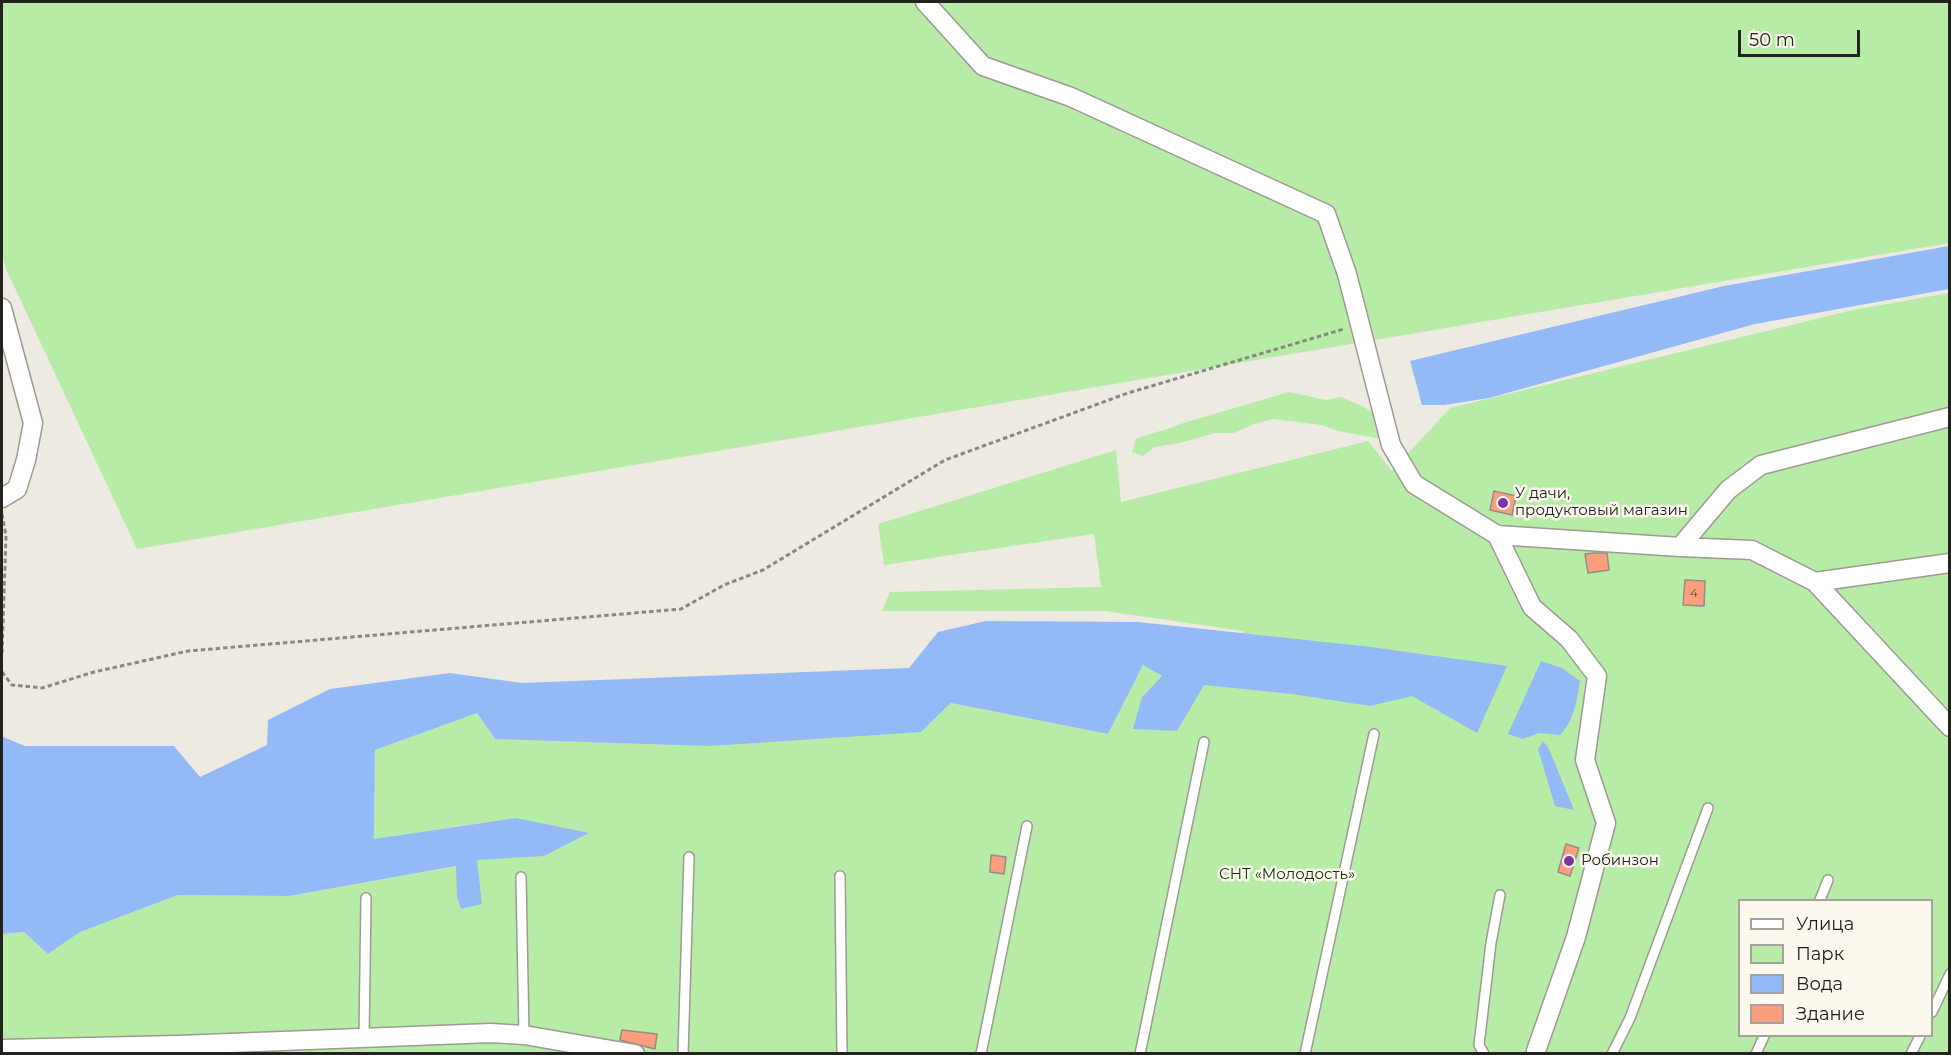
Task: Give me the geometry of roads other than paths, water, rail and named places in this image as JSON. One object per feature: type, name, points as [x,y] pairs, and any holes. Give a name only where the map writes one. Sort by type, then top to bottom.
[{"type":"street","points":[[925,2],[983,66],[1071,97],[1326,214],[1347,274],[1391,445],[1414,484],[1497,535],[1752,550],[1815,582],[1950,727]]},
{"type":"street","points":[[2,308],[33,423],[26,460],[9,493]]},
{"type":"street","points":[[1680,547],[1728,490],[1761,465],[1950,417]]},
{"type":"street","points":[[1497,535],[1532,607],[1569,639],[1597,676],[1585,760],[1606,823],[1576,937],[1533,1052]]},
{"type":"street","points":[[1815,582],[1950,562]]},
{"type":"street","points":[[2,1049],[491,1033],[524,1035],[635,1053]]},
{"type":"lane","points":[[1305,1053],[1374,734]]},
{"type":"lane","points":[[1140,1053],[1204,742]]},
{"type":"lane","points":[[1612,1053],[1630,1018],[1708,808]]},
{"type":"lane","points":[[981,1053],[1027,826]]},
{"type":"lane","points":[[683,1053],[688,857]]},
{"type":"lane","points":[[840,876],[842,1053]]},
{"type":"lane","points":[[521,877],[524,1035]]},
{"type":"lane","points":[[1820,899],[1828,880]]},
{"type":"lane","points":[[1484,1053],[1479,1045],[1491,943],[1500,895]]},
{"type":"lane","points":[[364,1038],[366,898]]},
{"type":"lane","points":[[1933,1010],[1950,975]]},
{"type":"lane","points":[[1756,1053],[1763,1037]]},
{"type":"lane","points":[[1911,1053],[1919,1037]]},
{"type":"water","points":[[1949,246],[1949,289],[1755,324],[1489,398],[1444,405],[1422,405],[1410,361],[1724,286]]},
{"type":"water","points":[[986,621],[1138,622],[1371,647],[1507,666],[1477,733],[1412,696],[1370,706],[1292,694],[1204,685],[1177,731],[1133,729],[1142,697],[1162,676],[1143,665],[1108,734],[951,703],[921,732],[710,746],[495,739],[477,713],[375,750],[374,839],[516,818],[589,833],[544,856],[477,860],[482,904],[461,909],[457,897],[456,866],[289,896],[178,895],[80,932],[48,954],[24,932],[2,934],[3,737],[25,746],[174,746],[200,777],[267,745],[268,720],[330,689],[450,673],[522,683],[909,668],[938,632]]},
{"type":"water","points":[[1541,661],[1562,668],[1580,681],[1572,717],[1560,735],[1539,733],[1523,739],[1508,734]]},
{"type":"water","points":[[1543,741],[1549,749],[1574,810],[1555,806],[1538,749]]},
{"type":"place","name":"У дачи, продуктовый магазин","points":[[1503,503]]},
{"type":"place","name":"Робинзон","points":[[1569,861]]},
{"type":"park label","name":"СНТ «Молодость»","points":[[1287,875]]}]
